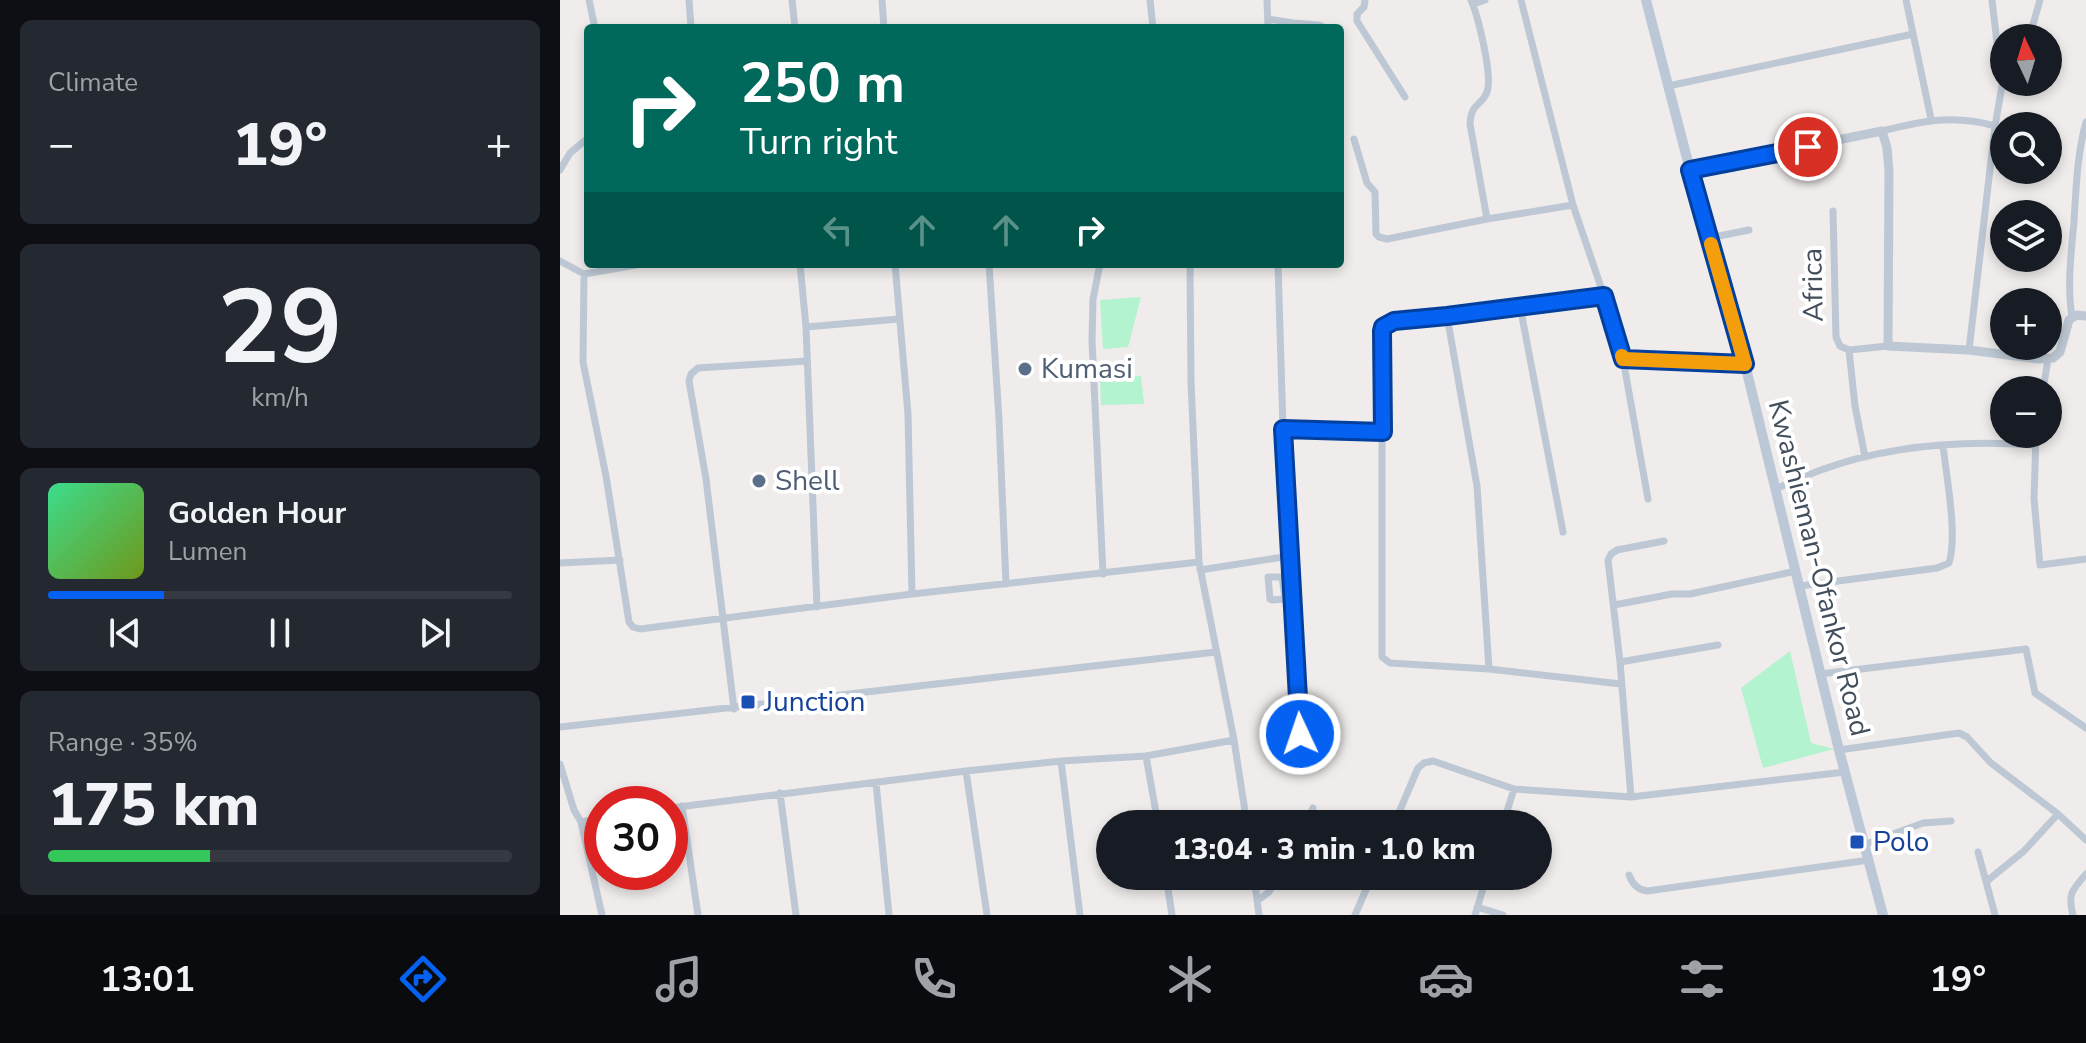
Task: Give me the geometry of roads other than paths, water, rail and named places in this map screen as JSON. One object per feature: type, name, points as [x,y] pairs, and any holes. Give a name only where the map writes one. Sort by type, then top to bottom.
[{"type":"main road","name":"Kwashieman-Ofankor Road","points":[[1646,0],[1745,364],[1839,750],[1883,915]]},
{"type":"street","points":[[589,0],[594,24]]},
{"type":"street","points":[[689,0],[691,24]]},
{"type":"street","points":[[792,0],[795,24]]},
{"type":"street","points":[[882,0],[884,24]]},
{"type":"street","points":[[1150,0],[1153,24]]},
{"type":"street","points":[[1267,0],[1268,23],[1315,24]]},
{"type":"street","points":[[1365,0],[1364,7],[1357,14],[1357,21],[1405,97]]},
{"type":"street","points":[[1485,0],[1472,2],[1489,75],[1488,90],[1472,111],[1470,124],[1487,219]]},
{"type":"street","points":[[1521,0],[1573,205],[1623,359],[1648,499]]},
{"type":"street","points":[[1906,0],[1931,119]]},
{"type":"street","points":[[1992,0],[1997,24]]},
{"type":"street","points":[[2033,24],[2040,0]]},
{"type":"street","points":[[1668,86],[1913,34]]},
{"type":"street","points":[[1690,170],[1931,119],[1967,119],[1990,125]]},
{"type":"street","points":[[2062,345],[2072,317],[2070,273],[2076,185],[2086,122]]},
{"type":"street","points":[[1882,131],[1889,171],[1888,346]]},
{"type":"street","points":[[1354,139],[1367,183],[1375,192],[1376,234],[1379,237],[1387,239],[1573,205]]},
{"type":"street","points":[[560,170],[570,153],[584,142]]},
{"type":"street","points":[[577,148],[584,151]]},
{"type":"street","points":[[1969,350],[1990,169]]},
{"type":"street","points":[[2076,185],[2086,185]]},
{"type":"street","name":"Africa","points":[[1833,211],[1836,337],[1840,346],[1849,350],[1865,457]]},
{"type":"street","points":[[1709,238],[1749,230]]},
{"type":"street","points":[[560,261],[584,274],[619,268]]},
{"type":"street","points":[[800,268],[806,327],[817,607]]},
{"type":"street","points":[[895,268],[908,414],[912,594]]},
{"type":"street","points":[[989,268],[1006,584]]},
{"type":"street","points":[[1099,268],[1093,299],[1092,341],[1103,574]]},
{"type":"street","points":[[1190,268],[1191,382],[1200,566],[1245,810]]},
{"type":"street","points":[[1278,268],[1300,753]]},
{"type":"street","points":[[584,274],[583,362],[606,476],[629,622],[633,627],[640,629],[912,594],[1290,556]]},
{"type":"street","points":[[1604,296],[1394,321],[1383,327],[1382,657],[1390,663],[1489,669],[1621,684]]},
{"type":"street","points":[[1520,306],[1563,532]]},
{"type":"street","points":[[1447,316],[1478,498],[1489,669]]},
{"type":"street","points":[[2072,317],[2086,316]]},
{"type":"street","points":[[806,327],[899,319]]},
{"type":"street","points":[[1849,350],[1888,346],[1990,353]]},
{"type":"street","points":[[1623,359],[1745,364]]},
{"type":"street","points":[[734,709],[706,479],[689,381],[698,368],[807,361]]},
{"type":"street","points":[[1283,429],[1383,432]]},
{"type":"street","points":[[1775,489],[1821,470],[1865,457],[1903,449],[1990,442]]},
{"type":"street","points":[[1800,586],[1937,568],[1949,563],[1953,536],[1943,445]]},
{"type":"street","points":[[2034,448],[2034,499],[2040,565],[2086,559]]},
{"type":"street","points":[[1631,797],[1608,560],[1617,550],[1664,541]]},
{"type":"street","points":[[560,563],[620,560]]},
{"type":"street","points":[[1614,605],[1672,594],[1690,594],[1796,571]]},
{"type":"street","points":[[1620,662],[1718,645]]},
{"type":"street","points":[[1820,674],[2026,649],[2035,693],[2086,728]]},
{"type":"street","points":[[560,727],[1216,652]]},
{"type":"street","points":[[1839,750],[1959,733],[2086,840]]},
{"type":"street","points":[[688,805],[966,771],[1146,756],[1234,740]]},
{"type":"street","points":[[1146,756],[1156,810]]},
{"type":"street","points":[[1061,761],[1080,915]]},
{"type":"street","points":[[1400,810],[1418,768],[1433,761],[1514,789],[1631,797],[1845,772]]},
{"type":"street","points":[[560,764],[576,817],[581,822],[602,915]]},
{"type":"street","points":[[966,771],[987,915]]},
{"type":"street","points":[[876,783],[889,915]]},
{"type":"street","points":[[1507,810],[1514,789]]},
{"type":"street","points":[[780,793],[796,915]]},
{"type":"street","points":[[1987,881],[2024,851],[2058,814]]},
{"type":"street","points":[[1866,844],[1923,823],[1951,821]]},
{"type":"street","points":[[688,847],[698,915]]},
{"type":"street","points":[[1978,852],[1995,915]]},
{"type":"street","points":[[1629,875],[1641,891],[1647,891],[1869,860]]},
{"type":"street","points":[[2073,915],[2070,903],[2072,892],[2086,874]]},
{"type":"street","points":[[1168,890],[1172,915]]},
{"type":"street","points":[[1256,890],[1259,915]]},
{"type":"street","points":[[1257,901],[1270,890]]},
{"type":"street","points":[[1355,915],[1366,890]]},
{"type":"street","points":[[1483,890],[1476,911],[1503,915]]},
{"type":"place","name":"Kumasi","points":[[1025,369]]},
{"type":"place","name":"Shell","points":[[759,481]]},
{"type":"place","name":"Junction","points":[[748,702]]},
{"type":"place","name":"Polo","points":[[1857,842]]}]
